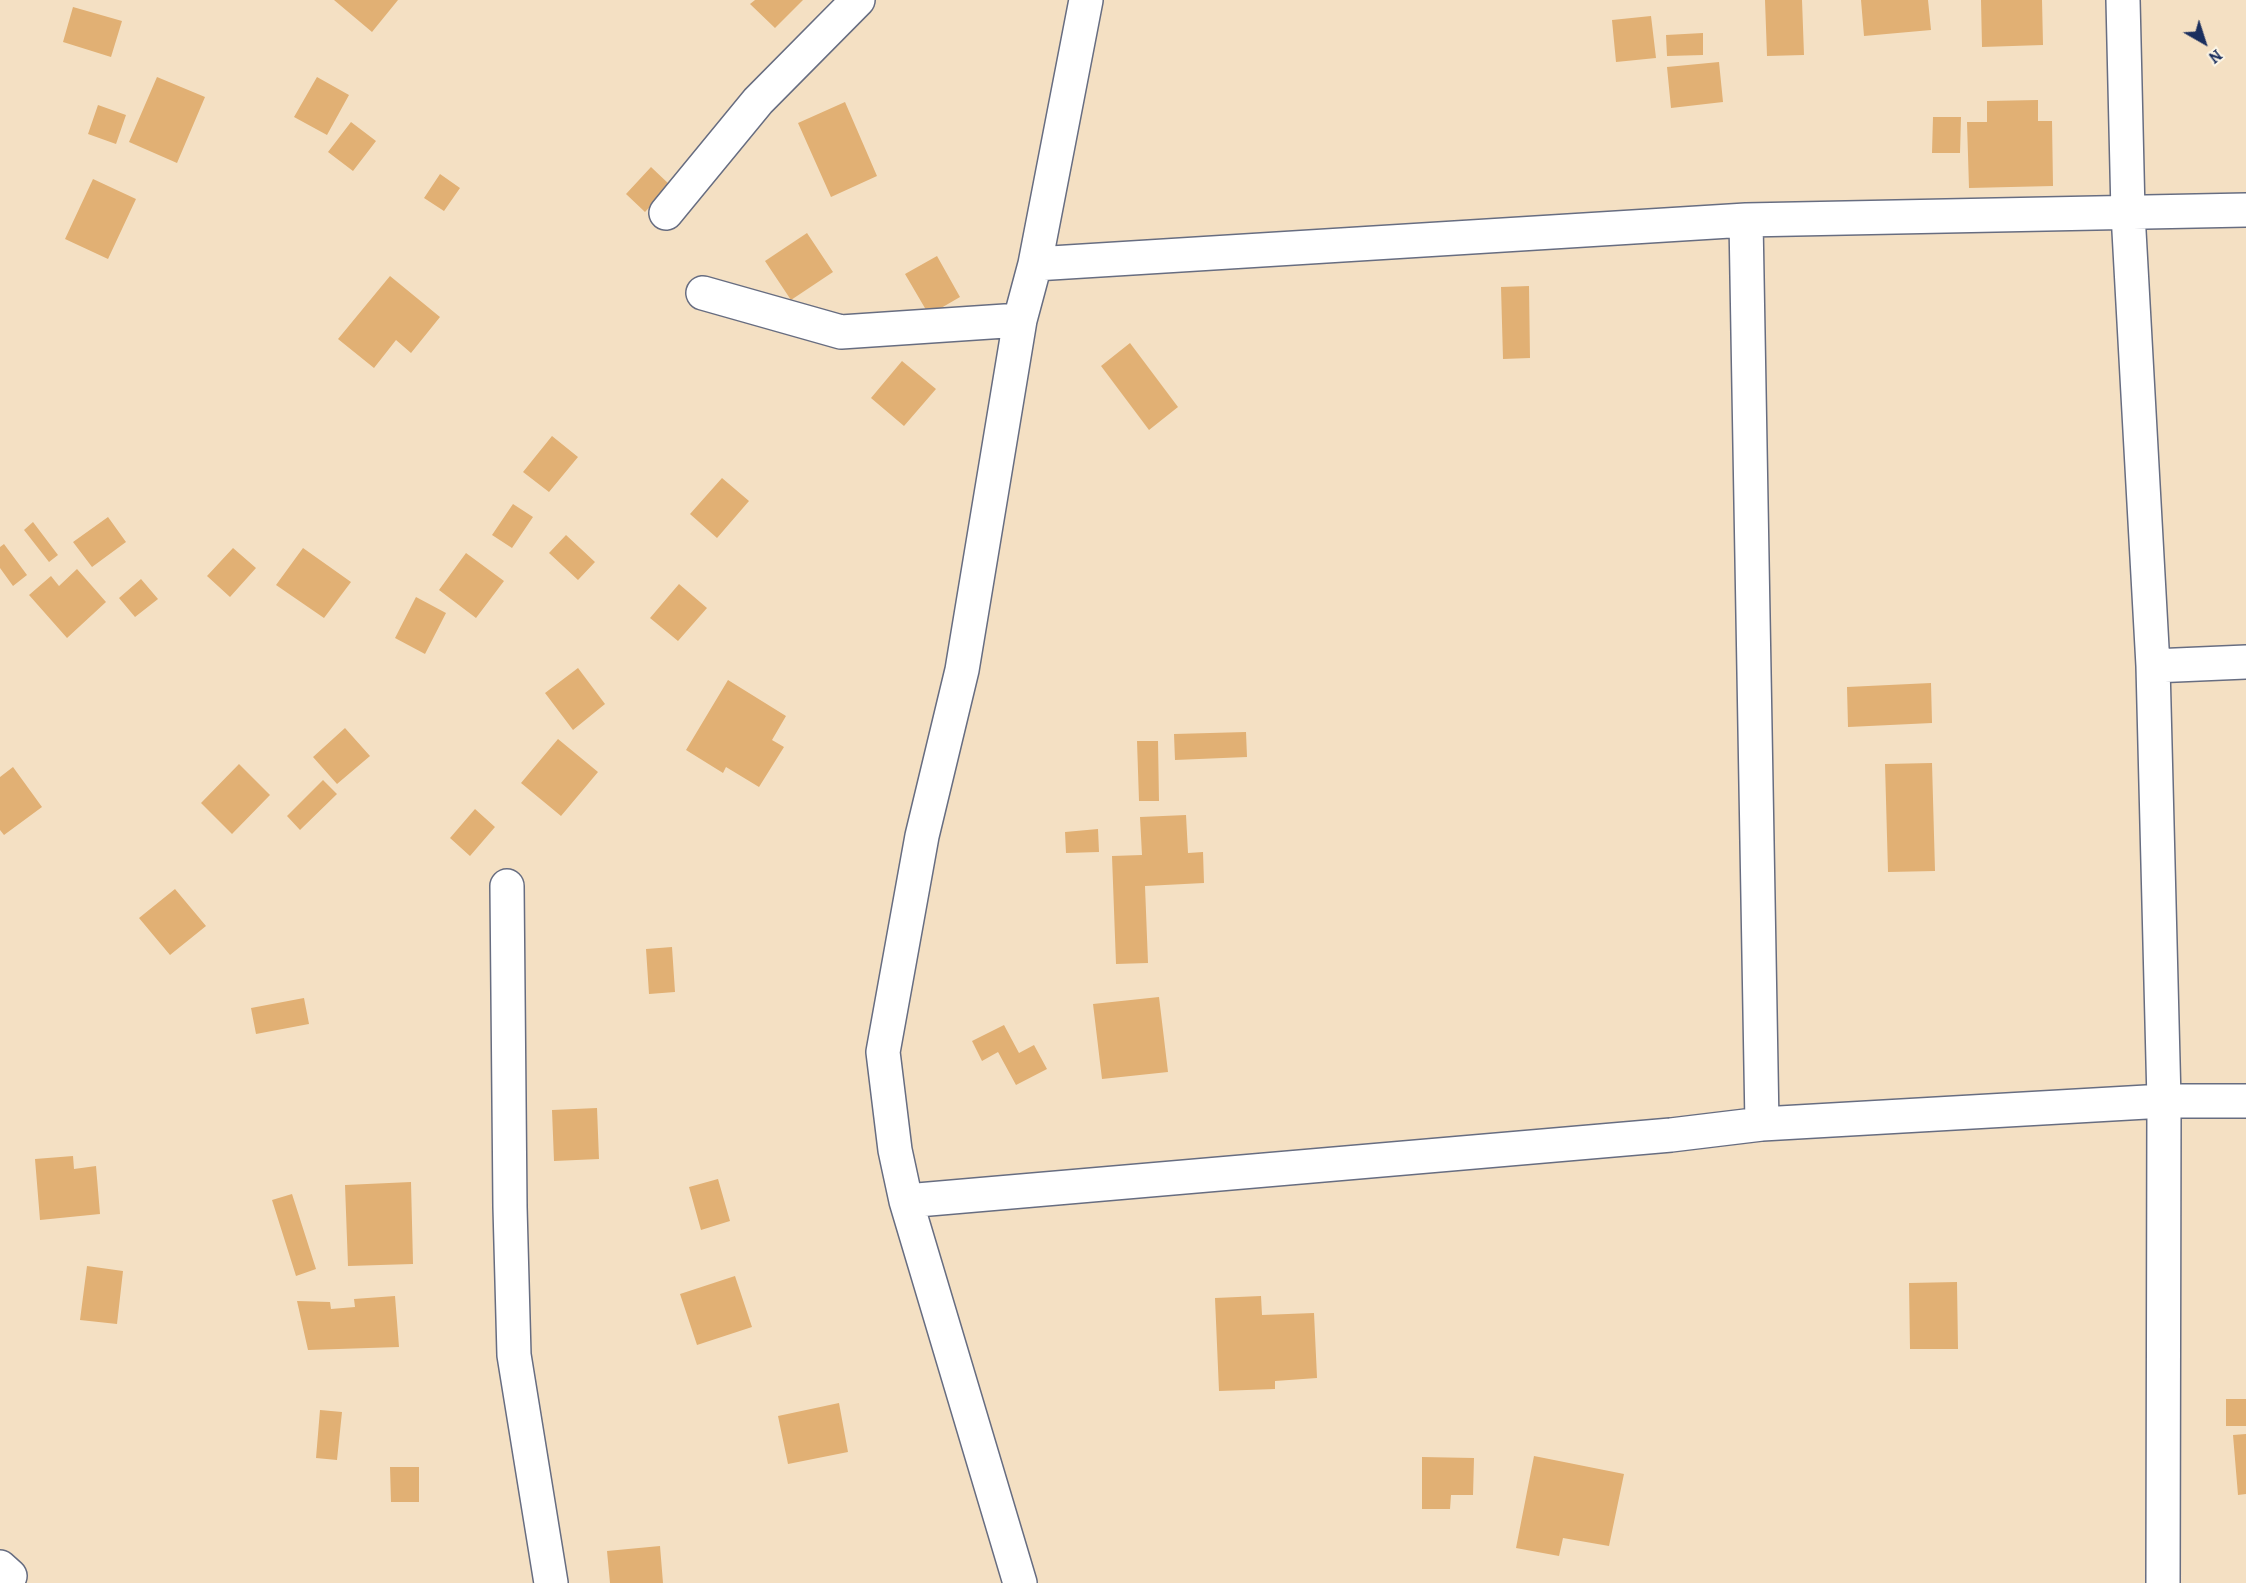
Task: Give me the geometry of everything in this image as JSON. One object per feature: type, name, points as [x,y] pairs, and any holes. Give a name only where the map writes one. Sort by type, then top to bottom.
[{"type":"street","points":[[666,213],[758,101],[858,0]]},
{"type":"street","points":[[1020,1583],[906,1201],[895,1150],[883,1052],[922,836],[962,670],[1020,320],[1035,264],[1086,0]]},
{"type":"street","points":[[2123,0],[2128,213],[2153,666],[2164,1101],[2163,1583]]},
{"type":"street","points":[[1035,264],[1746,220],[2246,210]]},
{"type":"street","points":[[1746,220],[1762,1124]]},
{"type":"street","points":[[703,293],[841,332],[1020,320]]},
{"type":"street","points":[[2153,666],[2246,662]]},
{"type":"street","points":[[507,886],[514,1355],[551,1583]]},
{"type":"street","points":[[906,1201],[1660,1136],[1762,1124],[2164,1101],[2246,1101]]},
{"type":"building","points":[[334,0],[398,0],[372,32]]},
{"type":"building","points":[[755,0],[803,0],[775,28],[750,4]]},
{"type":"building","points":[[1765,0],[1802,0],[1804,55],[1767,56]]},
{"type":"building","points":[[1861,0],[1928,0],[1931,30],[1864,36]]},
{"type":"building","points":[[1981,0],[2042,0],[2043,45],[1982,47]]},
{"type":"building","points":[[73,7],[122,21],[111,57],[63,42]]},
{"type":"building","points":[[1651,16],[1656,58],[1616,62],[1612,20]]},
{"type":"building","points":[[1703,33],[1703,55],[1667,56],[1666,35]]},
{"type":"building","points":[[1719,62],[1723,102],[1671,108],[1667,67]]},
{"type":"building","points":[[157,77],[205,97],[177,163],[129,142]]},
{"type":"building","points":[[317,77],[349,95],[327,135],[294,117]]},
{"type":"building","points":[[2038,100],[2038,121],[2052,121],[2053,186],[1969,188],[1967,122],[1987,122],[1987,101]]},
{"type":"building","points":[[845,102],[877,176],[831,197],[798,123]]},
{"type":"building","points":[[98,105],[126,115],[116,144],[88,134]]},
{"type":"building","points":[[1933,117],[1961,117],[1960,153],[1932,153]]},
{"type":"building","points":[[351,122],[376,141],[353,171],[328,152]]},
{"type":"building","points":[[651,167],[670,185],[645,212],[626,194]]},
{"type":"building","points":[[440,174],[460,188],[444,211],[424,198]]},
{"type":"building","points":[[93,179],[136,199],[108,259],[65,239]]},
{"type":"building","points":[[807,233],[833,272],[791,300],[765,261]]},
{"type":"building","points":[[937,256],[960,297],[929,315],[905,274]]},
{"type":"building","points":[[390,276],[440,317],[411,353],[396,340],[374,368],[338,339]]},
{"type":"building","points":[[1529,286],[1530,358],[1503,359],[1501,287]]},
{"type":"building","points":[[1130,343],[1178,407],[1149,430],[1101,366]]},
{"type":"building","points":[[902,361],[936,389],[904,426],[871,398]]},
{"type":"building","points":[[552,436],[578,457],[549,492],[523,472]]},
{"type":"building","points":[[722,478],[749,501],[717,538],[690,514]]},
{"type":"building","points":[[513,504],[533,517],[512,548],[492,535]]},
{"type":"building","points":[[108,517],[126,542],[92,567],[73,542]]},
{"type":"building","points":[[33,522],[58,555],[49,562],[24,530]]},
{"type":"building","points":[[566,535],[595,562],[578,580],[549,553]]},
{"type":"building","points":[[4,544],[27,575],[13,586],[0,568],[0,547]]},
{"type":"building","points":[[233,548],[256,568],[230,597],[207,576]]},
{"type":"building","points":[[303,548],[351,582],[324,618],[276,585]]},
{"type":"building","points":[[466,553],[504,581],[476,618],[439,590]]},
{"type":"building","points":[[77,569],[106,602],[67,638],[29,595],[51,576],[59,586]]},
{"type":"building","points":[[141,579],[158,599],[135,617],[119,598]]},
{"type":"building","points":[[679,584],[707,608],[678,641],[650,618]]},
{"type":"building","points":[[416,597],[446,613],[425,654],[395,638]]},
{"type":"building","points":[[578,668],[605,704],[573,730],[545,693]]},
{"type":"building","points":[[728,680],[786,716],[772,740],[784,747],[759,787],[726,767],[723,773],[686,750]]},
{"type":"building","points":[[1931,683],[1932,723],[1848,727],[1847,687]]},
{"type":"building","points":[[345,728],[370,756],[337,784],[313,757]]},
{"type":"building","points":[[1246,732],[1247,757],[1175,760],[1174,734]]},
{"type":"building","points":[[558,739],[598,772],[561,816],[521,783]]},
{"type":"building","points":[[1137,741],[1158,741],[1159,801],[1139,801]]},
{"type":"building","points":[[1932,763],[1935,871],[1888,872],[1885,764]]},
{"type":"building","points":[[239,764],[270,795],[232,834],[201,803]]},
{"type":"building","points":[[13,767],[42,807],[4,835],[0,830],[0,777]]},
{"type":"building","points":[[323,780],[337,794],[300,830],[287,816]]},
{"type":"building","points":[[475,809],[495,827],[470,856],[450,838]]},
{"type":"building","points":[[1186,815],[1188,853],[1203,852],[1204,883],[1145,886],[1148,963],[1116,964],[1112,856],[1142,855],[1140,817]]},
{"type":"building","points":[[1098,829],[1099,852],[1066,853],[1065,832]]},
{"type":"building","points":[[175,889],[206,926],[170,955],[139,918]]},
{"type":"building","points":[[672,947],[675,992],[649,994],[646,949]]},
{"type":"building","points":[[1159,997],[1168,1072],[1102,1079],[1093,1004]]},
{"type":"building","points":[[304,998],[309,1024],[256,1034],[251,1008]]},
{"type":"building","points":[[1004,1025],[1019,1053],[1034,1045],[1047,1069],[1016,1085],[998,1052],[982,1061],[972,1041]]},
{"type":"building","points":[[597,1108],[599,1159],[554,1161],[552,1110]]},
{"type":"building","points":[[73,1156],[74,1169],[96,1166],[100,1214],[40,1220],[35,1159]]},
{"type":"building","points":[[718,1179],[730,1221],[701,1230],[689,1187]]},
{"type":"building","points":[[411,1182],[413,1264],[348,1266],[345,1185]]},
{"type":"building","points":[[292,1194],[316,1269],[296,1276],[272,1200]]},
{"type":"building","points":[[87,1266],[123,1271],[117,1324],[80,1320]]},
{"type":"building","points":[[735,1276],[752,1327],[697,1345],[680,1294]]},
{"type":"building","points":[[1957,1282],[1958,1349],[1910,1349],[1909,1283]]},
{"type":"building","points":[[395,1296],[399,1347],[308,1350],[297,1301],[330,1302],[331,1309],[355,1307],[354,1299]]},
{"type":"building","points":[[1261,1296],[1262,1315],[1314,1313],[1317,1378],[1275,1381],[1275,1389],[1219,1391],[1215,1298]]},
{"type":"building","points":[[2226,1399],[2246,1399],[2246,1426],[2226,1426]]},
{"type":"building","points":[[839,1403],[848,1452],[788,1464],[778,1416]]},
{"type":"building","points":[[320,1410],[342,1412],[337,1460],[316,1458]]},
{"type":"building","points":[[2246,1434],[2246,1494],[2238,1495],[2233,1435]]},
{"type":"building","points":[[1534,1456],[1624,1474],[1609,1546],[1563,1538],[1559,1556],[1516,1548]]},
{"type":"building","points":[[1422,1457],[1474,1458],[1473,1495],[1451,1495],[1450,1509],[1422,1509]]},
{"type":"building","points":[[390,1467],[419,1467],[419,1502],[391,1502]]},
{"type":"building","points":[[660,1546],[663,1583],[610,1583],[607,1551]]}]
